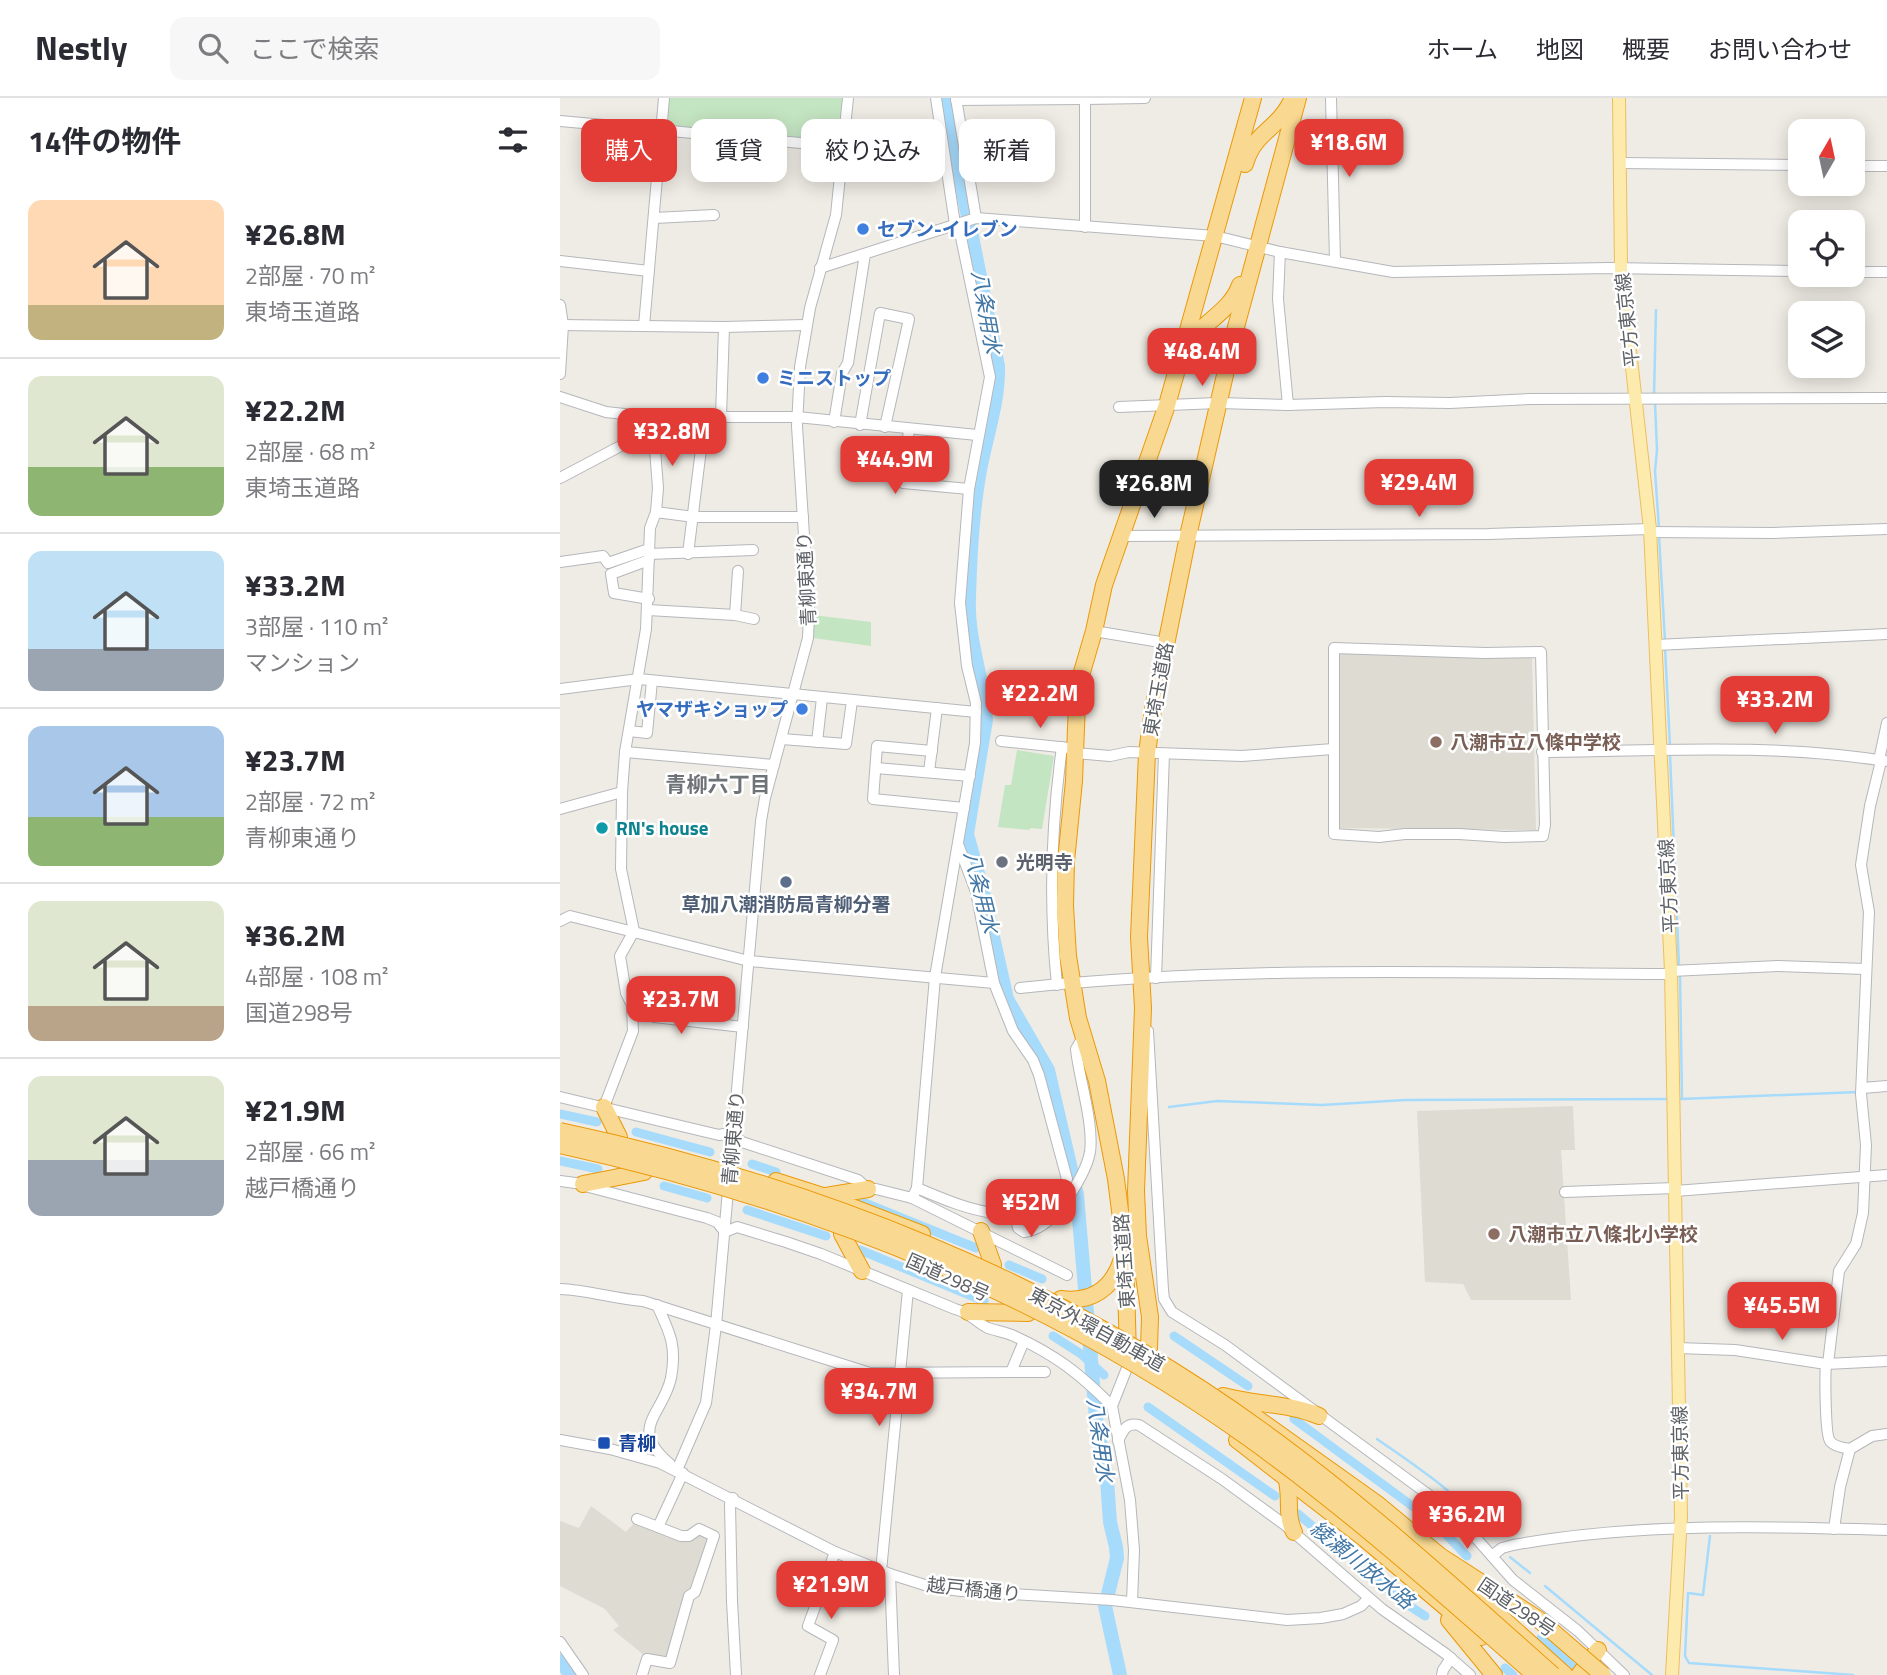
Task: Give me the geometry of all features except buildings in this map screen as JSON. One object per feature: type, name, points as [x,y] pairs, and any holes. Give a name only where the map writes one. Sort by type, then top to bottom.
[{"type":"highway","name":"東埼玉道路","points":[[1127,1368],[1125,1250],[1116,1179],[1104,1115],[1083,1037],[1064,985],[1071,750],[1082,672],[1104,586],[1167,405],[1253,98]]},
{"type":"highway","name":"東埼玉道路","points":[[1149,1349],[1150,1317],[1138,1236],[1136,1201],[1143,1008],[1149,978],[1139,937],[1156,754],[1153,709],[1218,403],[1295,98]]},
{"type":"highway","points":[[1214,236],[1226,224],[1251,146],[1279,120],[1295,98]]},
{"type":"highway","points":[[1183,350],[1198,330],[1233,301],[1249,258],[1259,247]]},
{"type":"highway","points":[[604,1107],[619,1137]]},
{"type":"highway","name":"国道298号","points":[[560,1124],[619,1137],[823,1196],[993,1265],[1062,1299],[1149,1349],[1288,1438],[1440,1556],[1538,1619],[1603,1675]]},
{"type":"highway","name":"東京外環自動車道","points":[[560,1131],[682,1160],[816,1201],[926,1244],[1026,1288],[1067,1310],[1177,1374],[1282,1446],[1427,1564],[1553,1675]]},
{"type":"highway","name":"東京外環自動車道","points":[[560,1145],[704,1181],[826,1220],[930,1261],[1062,1324],[1176,1390],[1248,1438],[1363,1527],[1535,1675]]},
{"type":"highway","name":"国道298号","points":[[560,1152],[728,1195],[842,1234],[948,1276],[1028,1313],[1127,1368],[1214,1423],[1365,1539],[1525,1675]]},
{"type":"highway","points":[[583,1184],[644,1172]]},
{"type":"highway","points":[[823,1196],[868,1189]]},
{"type":"highway","points":[[981,1231],[993,1265]]},
{"type":"highway","points":[[842,1234],[862,1270]]},
{"type":"highway","points":[[1062,1299],[1087,1299],[1107,1287],[1119,1269],[1125,1250]]},
{"type":"highway","points":[[968,1312],[1028,1313]]},
{"type":"highway","points":[[1127,1368],[1149,1349]]},
{"type":"highway","points":[[1223,1396],[1242,1402],[1305,1410],[1319,1416]]},
{"type":"highway","points":[[1286,1477],[1289,1488],[1288,1513],[1294,1532]]},
{"type":"highway","name":"国道298号","points":[[1394,1518],[1565,1675]]},
{"type":"highway","name":"国道298号","points":[[1427,1593],[1491,1672]]},
{"type":"highway","points":[[1579,1675],[1598,1650]]},
{"type":"main road","name":"平方東京線","points":[[1619,98],[1621,269],[1651,530],[1671,972],[1681,1530],[1672,1675]]},
{"type":"street","points":[[663,119],[664,98]]},
{"type":"street","name":"青柳東通り","points":[[846,119],[848,98]]},
{"type":"street","points":[[936,98],[939,119]]},
{"type":"street","points":[[974,218],[956,99],[1145,98]]},
{"type":"street","points":[[1331,98],[1335,261]]},
{"type":"street","points":[[1079,99],[1085,227]]},
{"type":"street","points":[[560,121],[581,123]]},
{"type":"street","points":[[677,131],[801,144]]},
{"type":"street","points":[[915,1193],[935,977],[975,743],[976,712],[961,615],[963,541],[977,435],[985,410],[989,377],[945,162]]},
{"type":"street","points":[[1620,163],[1788,165]]},
{"type":"street","points":[[1866,166],[1887,166]]},
{"type":"street","points":[[644,326],[657,182]]},
{"type":"street","name":"青柳東通り","points":[[659,1527],[706,1403],[725,1232],[763,810],[810,627],[797,417],[800,367],[806,325],[835,215],[839,182]]},
{"type":"street","points":[[653,218],[714,215]]},
{"type":"street","points":[[820,268],[974,218],[1214,236],[1280,252],[1393,272],[1621,269],[1788,271]]},
{"type":"street","points":[[1280,252],[1278,299],[1287,405]]},
{"type":"street","points":[[834,422],[842,373],[848,363],[866,254]]},
{"type":"street","points":[[560,261],[649,271]]},
{"type":"street","points":[[1865,272],[1887,272]]},
{"type":"street","points":[[560,305],[560,374]]},
{"type":"street","points":[[860,425],[880,313],[909,319],[885,427]]},
{"type":"street","points":[[562,325],[806,325]]},
{"type":"street","points":[[721,418],[724,327]]},
{"type":"street","points":[[560,397],[606,412],[656,420]]},
{"type":"street","points":[[1119,407],[1218,403],[1450,403],[1529,399],[1887,398]]},
{"type":"street","points":[[560,478],[630,440],[656,420],[670,414],[721,418],[797,417],[977,435]]},
{"type":"street","points":[[688,553],[705,417]]},
{"type":"street","points":[[604,1107],[634,1031],[632,1005],[626,993],[620,956],[634,931],[621,869],[622,792],[625,752],[639,679],[648,605],[650,528],[656,512],[658,488],[656,420]]},
{"type":"street","points":[[909,429],[903,483],[969,489]]},
{"type":"street","points":[[656,512],[692,517],[803,517]]},
{"type":"street","points":[[1120,536],[1489,534],[1651,530],[1772,533],[1887,529]]},
{"type":"street","points":[[560,562],[603,556],[608,563],[649,554],[753,550]]},
{"type":"street","points":[[649,554],[611,574],[614,593],[648,605],[754,619]]},
{"type":"street","points":[[735,615],[738,571]]},
{"type":"street","points":[[1094,631],[1166,643]]},
{"type":"street","points":[[1656,645],[1887,634]]},
{"type":"street","points":[[1334,648],[1541,652],[1542,752],[1545,825],[1543,835],[1504,838],[1459,834],[1379,837],[1335,834],[1334,648]]},
{"type":"street","points":[[561,686],[639,679],[976,712]]},
{"type":"street","points":[[629,732],[647,733],[652,681]]},
{"type":"street","points":[[817,742],[822,698]]},
{"type":"street","points":[[782,739],[846,744],[852,701]]},
{"type":"street","points":[[929,772],[937,708]]},
{"type":"street","points":[[1850,1449],[1832,1444],[1828,1439],[1824,1391],[1839,1271],[1860,1232],[1865,1177],[1862,1088],[1869,912],[1861,865],[1887,723]]},
{"type":"street","points":[[1001,741],[1110,756],[1119,753],[1242,756],[1333,749]]},
{"type":"street","points":[[932,751],[877,746],[873,799],[964,808]]},
{"type":"street","points":[[625,752],[774,765]]},
{"type":"street","points":[[1542,752],[1802,752],[1882,761]]},
{"type":"street","points":[[876,768],[970,776]]},
{"type":"street","points":[[560,809],[622,792]]},
{"type":"street","points":[[560,1097],[719,1135],[729,1133],[734,1128],[742,1142],[858,1180],[868,1189],[915,1193],[972,1210],[1015,1214],[1045,1205],[1055,1198],[1066,1179],[1039,1075],[1033,1060],[1013,1031],[994,983],[973,880],[958,844]]},
{"type":"street","points":[[560,921],[570,916],[749,961],[994,983]]},
{"type":"street","points":[[1020,988],[1149,978],[1298,974],[1671,972],[1778,966],[1865,969]]},
{"type":"street","points":[[632,1005],[654,1017],[743,1027]]},
{"type":"street","points":[[1143,1008],[1150,1059],[1164,1299],[1172,1312],[1225,1345],[1433,1498],[1457,1518],[1513,1580],[1562,1618],[1624,1675]]},
{"type":"street","points":[[1015,1214],[1018,1228],[1024,1232],[1047,1223],[1066,1201],[1088,1160],[1090,1139],[1076,1049],[1083,1037]]},
{"type":"street","points":[[1862,1088],[1887,1086]]},
{"type":"street","points":[[1564,1192],[1675,1190],[1887,1175]]},
{"type":"street","points":[[560,1181],[583,1184],[707,1218],[717,1222],[725,1232],[732,1228],[747,1229],[821,1254],[968,1312],[982,1325],[1048,1352],[1074,1369],[1112,1406]]},
{"type":"street","points":[[915,1193],[981,1231],[1067,1275]]},
{"type":"street","points":[[560,1289],[583,1290],[614,1298],[643,1301],[870,1373],[1045,1372]]},
{"type":"street","points":[[894,1675],[886,1572],[899,1372],[908,1290]]},
{"type":"street","points":[[657,1305],[673,1338],[671,1376],[654,1413],[649,1438],[662,1457],[680,1472]]},
{"type":"street","points":[[1011,1372],[1024,1341]]},
{"type":"street","points":[[1677,1348],[1735,1350],[1827,1364],[1887,1361]]},
{"type":"street","points":[[1127,1368],[1112,1406],[1133,1529],[1132,1602]]},
{"type":"street","points":[[1118,1441],[1126,1427],[1139,1425],[1222,1479],[1294,1532],[1369,1598],[1451,1658],[1469,1675]]},
{"type":"street","points":[[1833,1528],[1850,1449],[1872,1436],[1887,1434]]},
{"type":"street","name":"越戸橋通り","points":[[560,1440],[619,1451],[680,1472],[835,1552],[931,1587],[1112,1600],[1287,1620],[1306,1620],[1354,1610],[1369,1598]]},
{"type":"street","points":[[733,1499],[730,1504],[731,1573],[736,1675]]},
{"type":"street","points":[[637,1519],[681,1536],[689,1536],[699,1529],[714,1536],[695,1592],[689,1596],[670,1663],[647,1660],[642,1675]]},
{"type":"street","points":[[1492,1556],[1507,1546],[1570,1535],[1788,1527],[1887,1531]]},
{"type":"street","points":[[820,1675],[832,1640],[808,1626],[835,1552]]},
{"type":"street","points":[[560,1642],[583,1675]]},
{"type":"street","points":[[1442,1675],[1451,1658]]},
{"type":"shaded area","name":"八潮市立八條中学校","points":[[1338,651],[1532,656],[1536,830],[1339,828]]},
{"type":"shaded area","name":"八潮市立八條北小学校","points":[[1573,1106],[1575,1150],[1561,1150],[1571,1300],[1471,1300],[1463,1284],[1425,1282],[1417,1111]]},
{"type":"shaded area","points":[[591,1506],[626,1532],[636,1521],[678,1538],[699,1532],[711,1537],[668,1661],[645,1656],[613,1630],[619,1626],[605,1609],[560,1586],[560,1521],[579,1528]]},
{"type":"green space","points":[[668,98],[844,98],[842,119],[801,119],[801,139],[787,138],[787,119],[691,119],[691,129],[677,128],[677,119],[666,119]]},
{"type":"green space","points":[[813,615],[871,622],[871,646],[813,638]]},
{"type":"green space","points":[[1017,750],[1054,756],[1042,829],[998,827],[1005,785],[1011,785]]},
{"type":"waterway","name":"八条用水","points":[[947,98],[947,112],[998,366],[994,408],[979,476],[972,538],[969,614],[986,720],[967,834],[1007,999],[1048,1070],[1077,1195],[1096,1418],[1117,1558],[1105,1606],[1120,1675]]},
{"type":"waterway","points":[[1654,395],[1656,310]]},
{"type":"waterway","points":[[1655,403],[1655,471],[1659,528]]},
{"type":"waterway","points":[[1659,536],[1665,641]]},
{"type":"waterway","points":[[1665,648],[1670,746]]},
{"type":"waterway","points":[[1670,755],[1679,965]]},
{"type":"waterway","points":[[1680,974],[1682,1099]]},
{"type":"waterway","points":[[1681,1099],[1859,1092]]},
{"type":"waterway","points":[[1169,1107],[1217,1101],[1322,1105],[1405,1100],[1669,1099]]},
{"type":"waterway","name":"綾瀬川放水路","points":[[560,1114],[597,1122]]},
{"type":"waterway","name":"綾瀬川放水路","points":[[636,1132],[710,1152]]},
{"type":"waterway","name":"綾瀬川放水路","points":[[560,1161],[598,1169]]},
{"type":"waterway","name":"綾瀬川放水路","points":[[752,1164],[776,1172]]},
{"type":"waterway","name":"綾瀬川放水路","points":[[664,1186],[707,1198]]},
{"type":"waterway","name":"綾瀬川放水路","points":[[860,1201],[976,1248]]},
{"type":"waterway","name":"綾瀬川放水路","points":[[747,1210],[826,1236]]},
{"type":"waterway","name":"綾瀬川放水路","points":[[860,1250],[984,1301]]},
{"type":"waterway","name":"綾瀬川放水路","points":[[1009,1265],[1042,1279]]},
{"type":"waterway","name":"綾瀬川放水路","points":[[1053,1336],[1081,1354],[1104,1375]]},
{"type":"waterway","name":"綾瀬川放水路","points":[[1174,1336],[1248,1386]]},
{"type":"waterway","name":"綾瀬川放水路","points":[[1148,1407],[1275,1496]]},
{"type":"waterway","name":"綾瀬川放水路","points":[[1294,1419],[1434,1522],[1467,1556]]},
{"type":"waterway","points":[[1377,1439],[1451,1493],[1490,1533]]},
{"type":"waterway","name":"綾瀬川放水路","points":[[1298,1514],[1399,1599],[1425,1616]]},
{"type":"waterway","points":[[1710,1536],[1703,1595],[1688,1593],[1685,1656],[1689,1663],[1853,1675]]},
{"type":"waterway","points":[[1510,1557],[1530,1573]]},
{"type":"waterway","points":[[1545,1586],[1652,1675]]},
{"type":"waterway","name":"綾瀬川放水路","points":[[1541,1638],[1574,1668]]},
{"type":"waterway","points":[[560,1661],[571,1675]]},
{"type":"waterway","name":"綾瀬川放水路","points":[[1505,1668],[1513,1675]]},
{"type":"place","name":"セブン-イレブン","points":[[863,229]]},
{"type":"place","name":"ミニストップ","points":[[763,378]]},
{"type":"place","name":"ヤマザキショップ","points":[[802,709]]},
{"type":"place","name":"八潮市立八條中学校","points":[[1436,742]]},
{"type":"place","name":"RN's house","points":[[602,828]]},
{"type":"place","name":"光明寺","points":[[1002,862]]},
{"type":"place","name":"草加八潮消防局青柳分署","points":[[786,882]]},
{"type":"place","name":"八潮市立八條北小学校","points":[[1494,1234]]},
{"type":"place","name":"青柳","points":[[604,1443]]},
{"type":"district","name":"青柳六丁目","points":[[718,785]]}]
